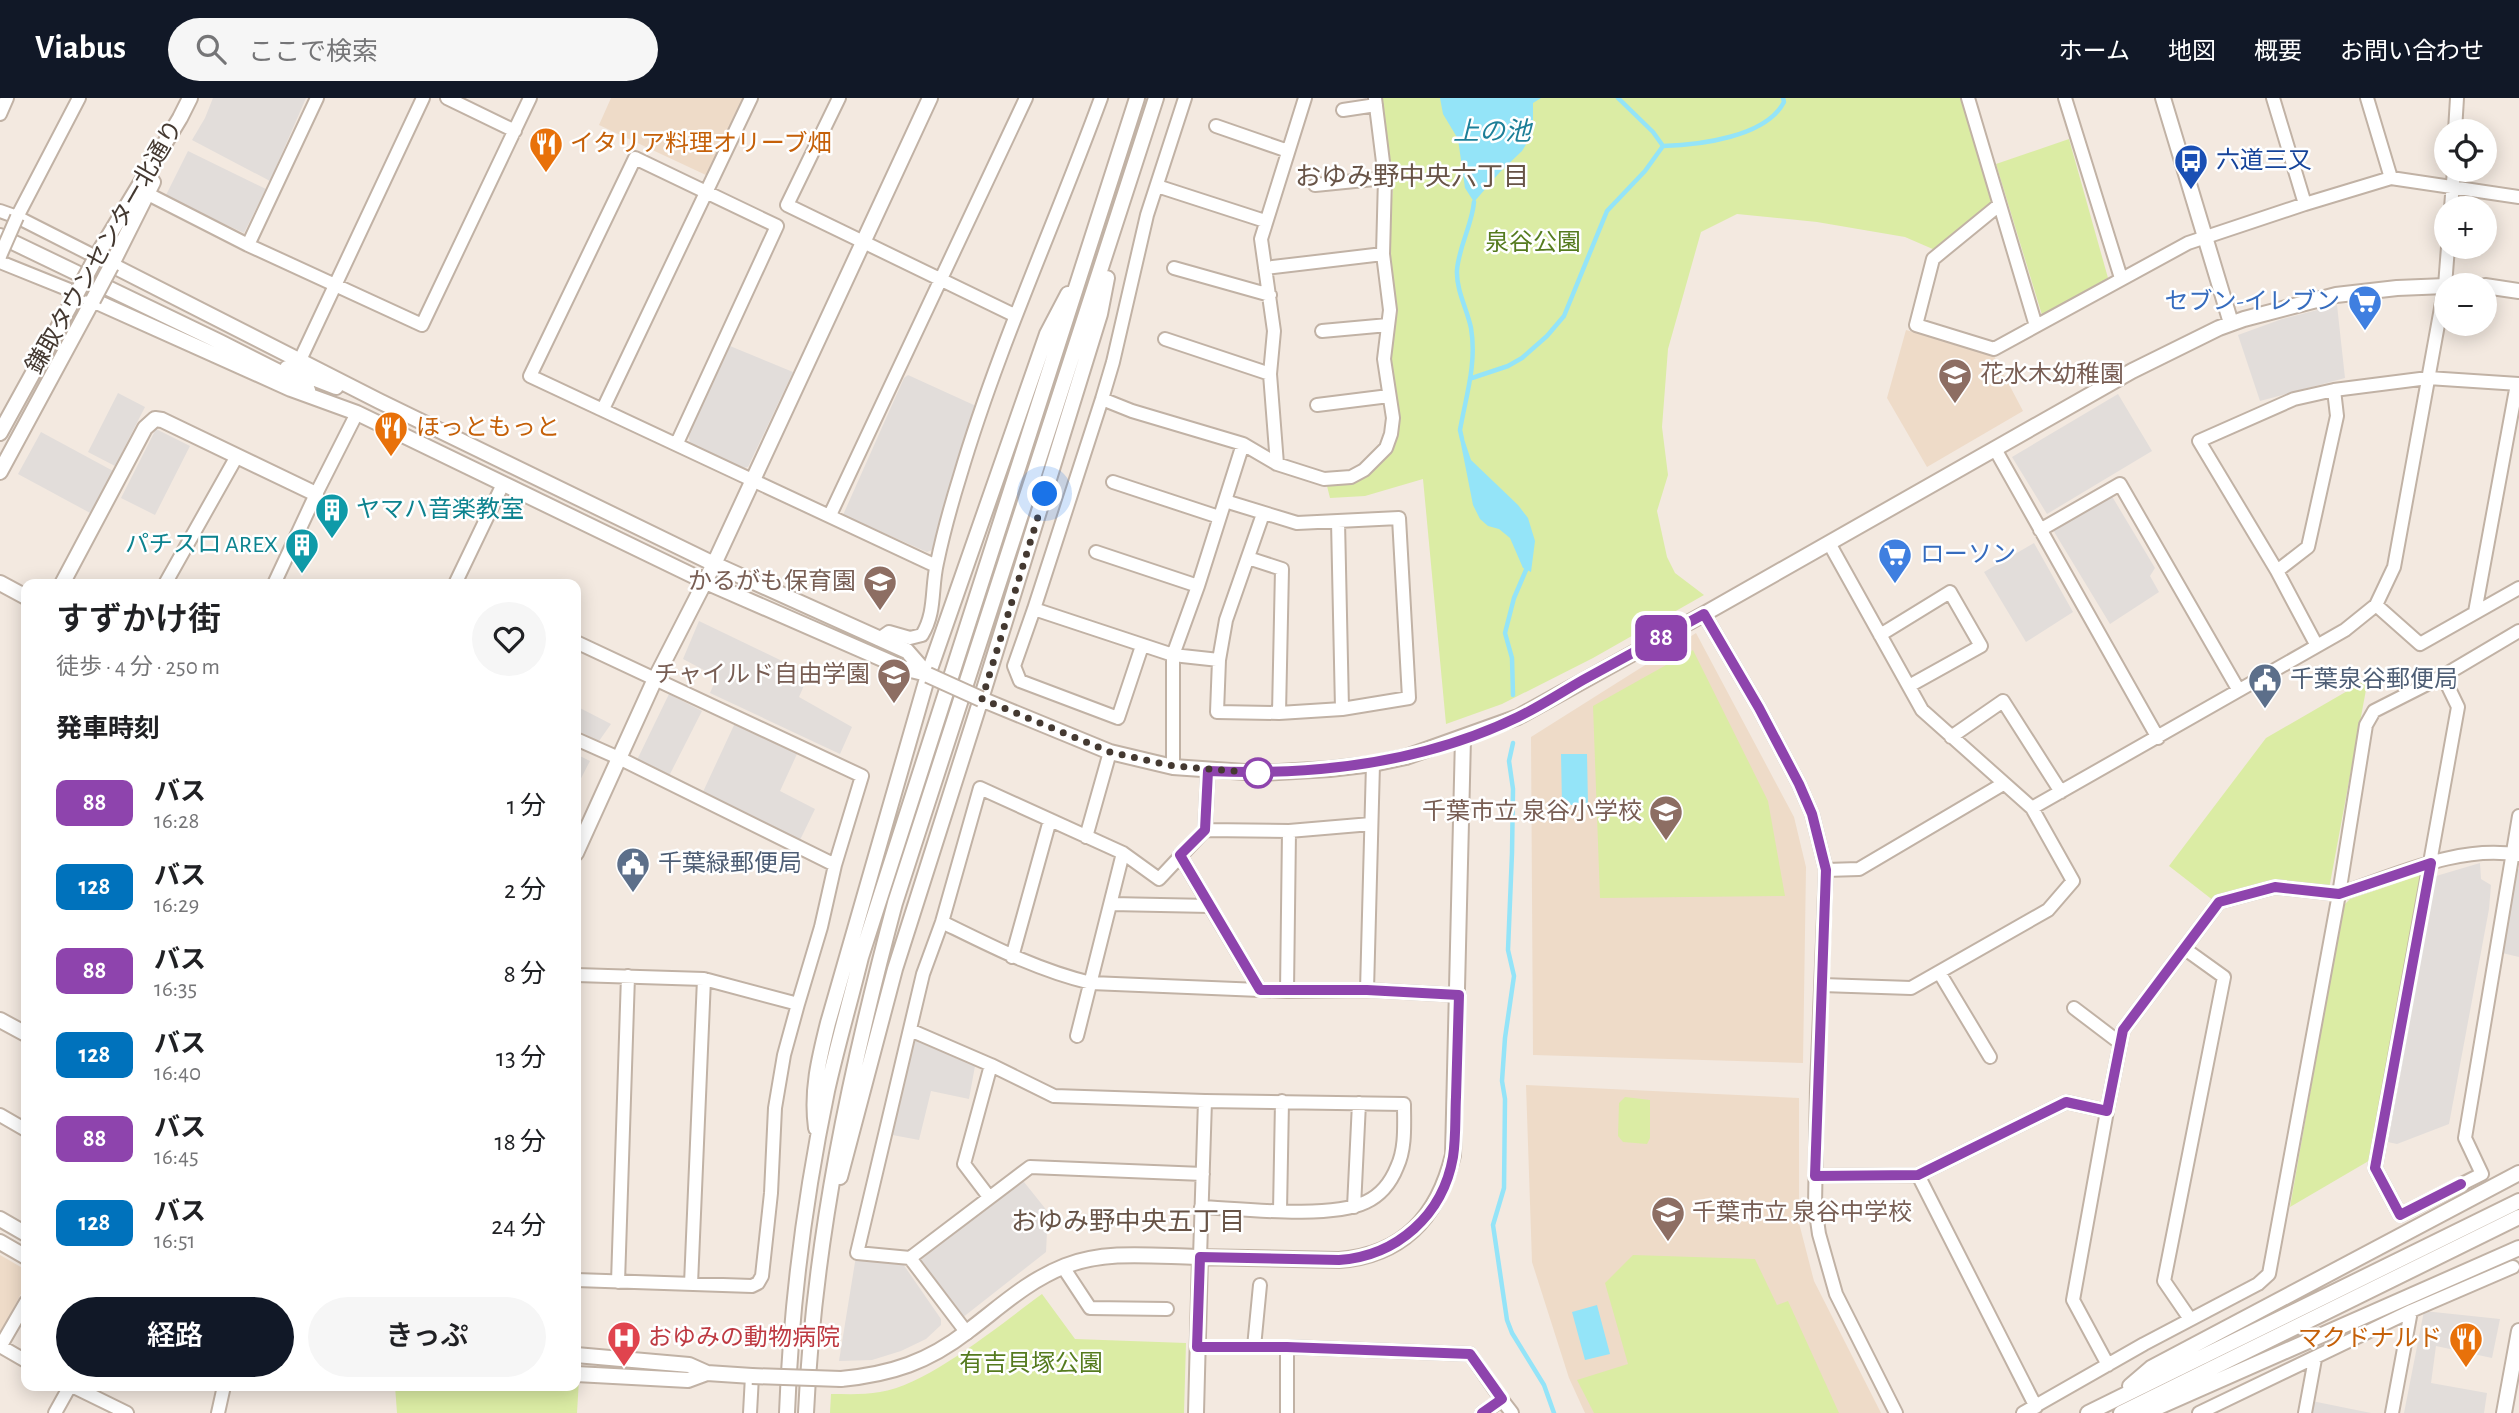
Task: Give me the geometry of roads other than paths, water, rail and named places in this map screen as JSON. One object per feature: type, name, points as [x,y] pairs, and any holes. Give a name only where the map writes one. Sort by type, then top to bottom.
[{"type":"street","points":[[0,114],[6,98]]},
{"type":"street","points":[[0,256],[17,217],[79,98]]},
{"type":"street","name":"鎌取タウンセンター北通り","points":[[0,433],[96,257],[174,130],[190,98]]},
{"type":"street","name":"鎌取タウンセンター北通り","points":[[0,472],[111,266],[146,193],[200,98]]},
{"type":"street","points":[[248,245],[317,98]]},
{"type":"street","points":[[300,360],[423,98]]},
{"type":"street","points":[[447,98],[515,131]]},
{"type":"street","points":[[146,193],[248,245],[422,325],[530,98]]},
{"type":"street","points":[[603,409],[751,98]]},
{"type":"street","points":[[839,98],[787,205],[1014,315]]},
{"type":"street","points":[[581,837],[621,759],[656,679],[706,582],[930,98]]},
{"type":"street","points":[[830,515],[1026,98]]},
{"type":"street","points":[[879,639],[889,632],[910,638],[922,635],[930,621],[936,566],[960,476],[1014,315],[1071,180],[1101,98]]},
{"type":"street","points":[[787,1413],[796,1298],[817,1140],[861,957],[1137,98]]},
{"type":"street","points":[[806,1413],[815,1292],[840,1127],[895,903],[1156,98]]},
{"type":"street","points":[[1142,646],[1118,718],[1020,681],[1014,666],[1102,399],[1147,215],[1185,98]]},
{"type":"street","points":[[1277,464],[1270,374],[1274,331],[1261,239],[1305,98]]},
{"type":"street","points":[[1968,98],[2036,326]]},
{"type":"street","points":[[2065,98],[2120,278]]},
{"type":"street","points":[[2163,98],[2231,323]]},
{"type":"street","points":[[2273,98],[2305,204]]},
{"type":"street","points":[[2367,98],[2391,178]]},
{"type":"street","points":[[2456,119],[2457,98]]},
{"type":"street","points":[[1102,399],[1132,411],[1243,444],[1277,464],[1324,479],[1351,477],[1364,470],[1386,448],[1391,434],[1392,418],[1384,359],[1390,310],[1383,254],[1385,178],[1376,101],[1343,110]]},
{"type":"street","points":[[1216,126],[1288,150]]},
{"type":"street","points":[[677,443],[778,226],[635,158],[530,376],[936,566]]},
{"type":"street","points":[[1315,185],[1385,178]]},
{"type":"street","points":[[1999,205],[1933,259],[1916,325],[1994,349],[2188,243],[2391,178],[2519,197]]},
{"type":"street","points":[[2452,196],[2453,182]]},
{"type":"street","points":[[1157,187],[1265,221]]},
{"type":"street","points":[[0,211],[17,217],[379,401],[714,564],[907,651],[928,675]]},
{"type":"street","points":[[827,1205],[840,1179],[895,969],[982,699],[1100,314],[1113,235]]},
{"type":"street","points":[[0,236],[220,341],[293,379],[320,398]]},
{"type":"street","points":[[1265,268],[1383,254]]},
{"type":"street","points":[[0,262],[77,293],[280,384],[357,413],[706,582],[903,668],[928,675],[1110,752],[1208,771],[1260,773],[1373,764],[1406,757],[1518,717],[2132,371],[2231,323],[2336,295],[2434,286]]},
{"type":"street","points":[[1174,268],[1270,295]]},
{"type":"street","points":[[817,1140],[813,1105],[815,1078],[828,1023],[928,675],[1047,334],[1082,271]]},
{"type":"street","points":[[2497,288],[2519,291]]},
{"type":"street","points":[[1322,331],[1388,325]]},
{"type":"street","points":[[2032,808],[2345,630],[2376,605],[2394,567],[2436,336]]},
{"type":"street","points":[[1165,339],[1270,374]]},
{"type":"street","points":[[220,341],[318,381],[379,401]]},
{"type":"street","points":[[2317,646],[2277,571],[2199,441],[2294,399],[2334,390],[2428,378],[2518,384],[2475,612]]},
{"type":"street","points":[[2277,571],[2308,547],[2337,416],[2334,390]]},
{"type":"street","points":[[1317,405],[1389,396]]},
{"type":"street","points":[[276,579],[357,413]]},
{"type":"street","points":[[65,579],[149,422],[162,420],[316,494]]},
{"type":"street","points":[[1173,766],[1173,655],[1243,444]]},
{"type":"street","points":[[1995,449],[2158,737]]},
{"type":"street","points":[[168,579],[237,456]]},
{"type":"street","points":[[1114,482],[1219,517]]},
{"type":"street","points":[[457,579],[503,484]]},
{"type":"street","points":[[2040,530],[2120,484],[2238,689]]},
{"type":"street","points":[[1224,500],[1297,523],[1399,518],[1409,698],[1342,709],[1279,713],[1216,712],[1219,660],[1226,620],[1262,514]]},
{"type":"street","points":[[1338,521],[1342,709]]},
{"type":"street","points":[[1822,985],[1911,988],[2048,910],[2073,881],[2032,808],[1922,710],[1829,543]]},
{"type":"street","points":[[1097,552],[1198,586]]},
{"type":"street","points":[[1248,558],[1282,569],[1279,713]]},
{"type":"street","points":[[0,583],[21,594]]},
{"type":"street","points":[[2376,605],[2420,644],[2519,588]]},
{"type":"street","points":[[1880,635],[1950,592],[1981,646],[1909,686]]},
{"type":"street","points":[[1034,610],[1173,655],[1219,660]]},
{"type":"street","points":[[1704,614],[1759,708],[1799,784],[1812,814],[1826,870],[1815,1206],[1819,1234],[1836,1294],[1896,1413]]},
{"type":"street","points":[[2023,1413],[2258,1284],[2269,1274],[2339,894],[2366,725],[2374,711],[2443,676],[2519,631]]},
{"type":"street","points":[[581,644],[862,776],[835,864],[821,927],[784,1055],[775,1108],[771,1193],[762,1276],[758,1283],[752,1286],[581,1280]]},
{"type":"street","points":[[2443,676],[2458,707],[2375,1168],[2400,1215],[2482,1174],[2465,1138],[2515,854],[2519,816]]},
{"type":"street","points":[[1951,737],[2003,701],[2061,792]]},
{"type":"street","points":[[581,1355],[689,1365],[707,1373],[841,1378],[872,1376],[911,1365],[967,1333],[1025,1286],[1063,1267],[1093,1257],[1360,1259],[1380,1252],[1414,1230],[1439,1199],[1453,1156],[1458,1041],[1463,738]]},
{"type":"street","points":[[581,741],[835,864]]},
{"type":"street","points":[[1086,837],[1110,752]]},
{"type":"street","points":[[1367,990],[1373,764]]},
{"type":"street","points":[[1203,1174],[1030,1167],[910,1258],[857,1253],[923,974],[942,922],[979,788],[1123,853],[1159,879],[1205,830],[1208,771]]},
{"type":"street","points":[[1826,870],[1859,869],[2003,784]]},
{"type":"street","points":[[1012,957],[1050,820]]},
{"type":"street","points":[[1205,830],[1289,831],[1371,824]]},
{"type":"street","points":[[1287,991],[1289,831]]},
{"type":"street","points":[[1077,1036],[1123,853]]},
{"type":"street","points":[[2108,1365],[2073,1300],[2123,1030],[2219,902],[2275,887],[2339,894],[2431,863],[2467,855],[2515,854]]},
{"type":"street","points":[[1180,855],[1260,990]]},
{"type":"street","points":[[1111,904],[1210,906]]},
{"type":"street","points":[[942,922],[1012,957],[1091,983],[1459,995]]},
{"type":"street","points":[[2185,949],[2224,977],[2164,1281],[2190,1319]]},
{"type":"street","points":[[1939,972],[1990,1057]]},
{"type":"street","points":[[581,975],[704,979],[797,1004]]},
{"type":"street","points":[[618,1282],[628,976]]},
{"type":"street","points":[[691,1284],[704,979]]},
{"type":"street","points":[[2074,1008],[2120,1043]]},
{"type":"street","points":[[0,1020],[21,1031]]},
{"type":"street","points":[[910,1030],[1054,1096],[1405,1104],[1403,1148],[1398,1166],[1378,1195],[1354,1207],[1341,1209],[1280,1211],[1201,1207]]},
{"type":"street","points":[[989,1198],[964,1164],[991,1065]]},
{"type":"street","points":[[1196,1413],[1205,1101]]},
{"type":"street","points":[[1280,1211],[1282,1101]]},
{"type":"street","points":[[1815,1176],[1918,1175],[2066,1102],[2107,1111]]},
{"type":"street","points":[[1354,1207],[1359,1103]]},
{"type":"street","points":[[0,1115],[21,1127]]},
{"type":"street","points":[[2117,1407],[2151,1368],[2519,1173]]},
{"type":"street","points":[[1918,1175],[2036,1407]]},
{"type":"street","points":[[2117,1407],[2519,1201]]},
{"type":"street","points":[[2088,1413],[2117,1407],[2519,1217]]},
{"type":"street","points":[[0,1219],[21,1231]]},
{"type":"street","points":[[0,1242],[21,1254]]},
{"type":"street","points":[[2145,1413],[2519,1248]]},
{"type":"street","points":[[910,1258],[967,1333]]},
{"type":"street","points":[[1063,1267],[1090,1308],[1167,1309]]},
{"type":"street","points":[[2199,1413],[2411,1311],[2513,1267]]},
{"type":"street","points":[[1254,1347],[1260,1285]]},
{"type":"street","points":[[21,1310],[0,1346],[21,1358]]},
{"type":"street","points":[[2392,1413],[2411,1311]]},
{"type":"street","points":[[2504,1413],[2519,1331]]},
{"type":"street","points":[[1197,1347],[1287,1347],[1470,1354],[1512,1413]]},
{"type":"street","points":[[1287,1347],[1287,1413]]},
{"type":"street","points":[[2305,1413],[2315,1359]]},
{"type":"street","points":[[581,1374],[688,1380],[707,1373]]},
{"type":"street","points":[[750,1413],[751,1376]]},
{"type":"street","points":[[55,1413],[68,1391]]},
{"type":"street","points":[[81,1391],[127,1413]]},
{"type":"street","points":[[218,1413],[223,1391]]},
{"type":"street","points":[[1482,1413],[1502,1399]]},
{"type":"water","name":"上の池","points":[[1440,98],[1541,98],[1533,103],[1533,133],[1522,151],[1474,202],[1465,188],[1458,139],[1443,114]]},
{"type":"water","points":[[1460,439],[1464,439],[1471,460],[1528,518],[1535,541],[1531,572],[1523,568],[1510,538],[1480,519],[1473,505]]},
{"type":"water","points":[[1561,754],[1587,754],[1588,805],[1562,805]]},
{"type":"water","points":[[1597,1305],[1610,1354],[1585,1360],[1572,1312]]},
{"type":"waterway","points":[[1618,98],[1653,132],[1663,146]]},
{"type":"waterway","points":[[1472,378],[1508,366],[1522,358],[1547,336],[1564,316],[1607,211],[1645,171],[1663,146],[1712,141],[1747,131],[1763,124],[1775,114],[1784,102],[1783,98]]},
{"type":"waterway","points":[[1462,439],[1460,430],[1473,354],[1471,328],[1458,285],[1457,270],[1474,202]]},
{"type":"waterway","points":[[1513,695],[1512,658],[1505,633],[1514,598],[1526,570]]},
{"type":"waterway","points":[[1513,743],[1509,761],[1513,789],[1508,950],[1514,976],[1502,1081],[1505,1099],[1504,1188],[1493,1225],[1507,1320],[1544,1385],[1554,1413]]},
{"type":"place","name":"イタリア料理オリーブ畑","points":[[546,174]]},
{"type":"place","name":"六道三又","points":[[2191,191]]},
{"type":"place","name":"セブン-イレブン","points":[[2365,332]]},
{"type":"place","name":"花水木幼稚園","points":[[1955,405]]},
{"type":"place","name":"ほっともっと","points":[[391,458]]},
{"type":"place","name":"ヤマハ音楽教室","points":[[332,540]]},
{"type":"place","name":"パチスロ AREX","points":[[302,575]]},
{"type":"place","name":"ローソン","points":[[1895,585]]},
{"type":"place","name":"かるがも保育園","points":[[880,612]]},
{"type":"place","name":"チャイルド自由学園","points":[[894,705]]},
{"type":"place","name":"千葉泉谷郵便局","points":[[2265,710]]},
{"type":"place","name":"千葉市立 泉谷小学校","points":[[1666,842]]},
{"type":"place","name":"千葉緑郵便局","points":[[633,894]]},
{"type":"place","name":"千葉市立 泉谷中学校","points":[[1668,1243]]},
{"type":"place","name":"おゆみの動物病院","points":[[624,1368]]},
{"type":"place","name":"マクドナルド","points":[[2466,1369]]},
{"type":"district","name":"おゆみ野中央六丁目","points":[[1412,177]]},
{"type":"district","name":"おゆみ野中央五丁目","points":[[1128,1222]]},
{"type":"park label","name":"泉谷公園","points":[[1533,243]]},
{"type":"park label","name":"有吉貝塚公園","points":[[1031,1364]]}]
